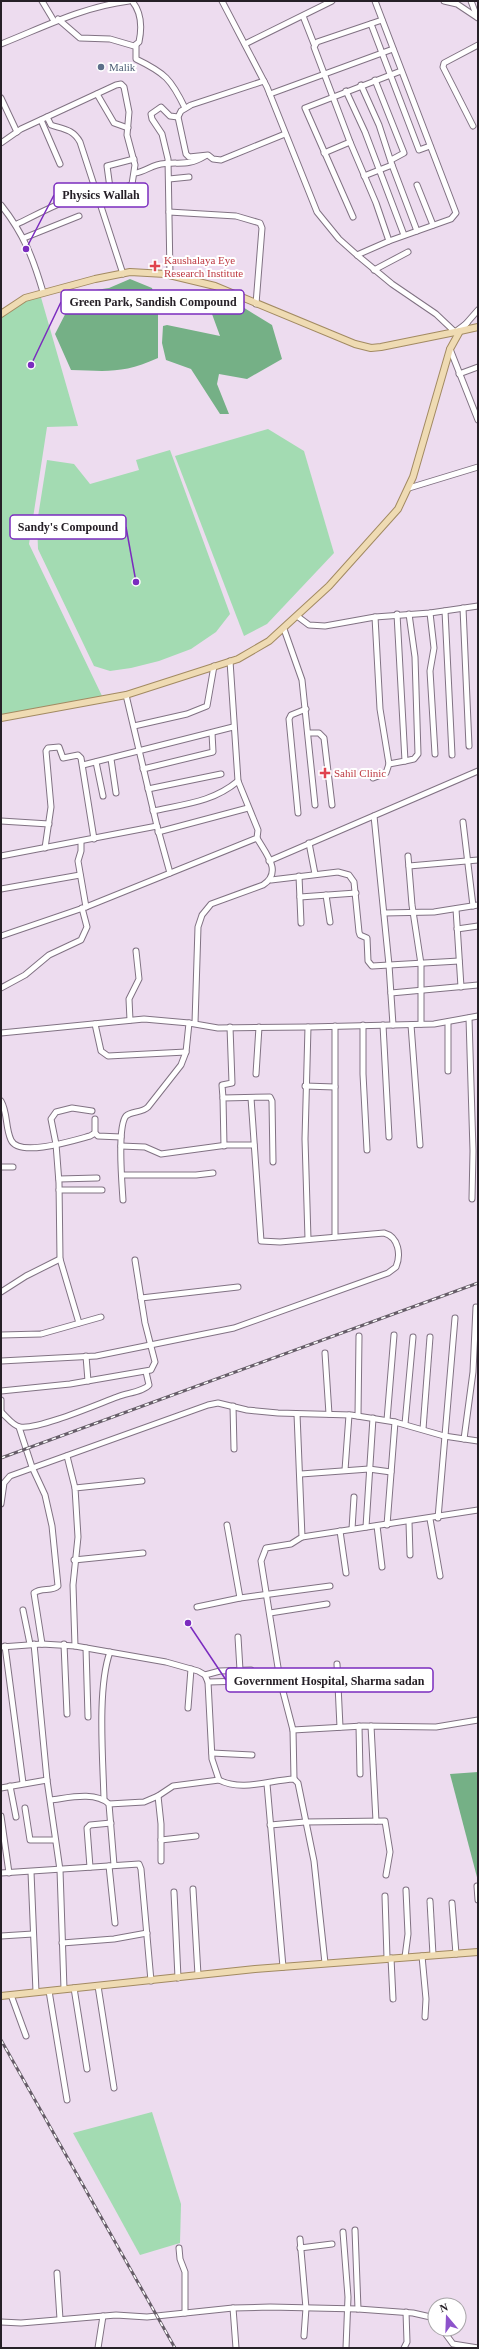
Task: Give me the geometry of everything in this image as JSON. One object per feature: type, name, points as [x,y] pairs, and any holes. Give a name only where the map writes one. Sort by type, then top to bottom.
[{"type":"main road","points":[[1,314],[25,298],[95,278],[123,274],[170,275],[215,286],[355,344],[372,348],[478,327]]},
{"type":"main road","points":[[1,718],[126,695],[230,662],[269,641],[284,629],[329,586],[398,509],[409,488],[428,429],[450,348],[457,331]]},
{"type":"main road","points":[[1,1996],[324,1963],[478,1952]]},
{"type":"street","points":[[42,1],[56,20],[80,38],[110,39],[132,46],[136,45]]},
{"type":"street","points":[[1,44],[56,20],[102,4],[129,1]]},
{"type":"street","points":[[132,1],[141,22],[141,32],[136,45],[136,59],[155,68],[174,85],[185,108]]},
{"type":"street","points":[[222,1],[270,94],[317,212],[339,239],[374,270],[436,314],[457,331],[467,323],[478,310]]},
{"type":"street","points":[[245,44],[332,1]]},
{"type":"street","points":[[357,255],[404,235],[453,218],[456,213],[375,1]]},
{"type":"street","points":[[444,1],[457,4],[477,17]]},
{"type":"street","points":[[471,1],[477,17]]},
{"type":"street","points":[[303,16],[332,97],[376,203],[389,241]]},
{"type":"street","points":[[314,44],[382,20]]},
{"type":"street","points":[[371,24],[418,150],[430,146]]},
{"type":"street","points":[[472,126],[443,65],[478,45]]},
{"type":"street","points":[[270,94],[393,49]]},
{"type":"street","points":[[353,217],[305,108],[361,85],[401,72]]},
{"type":"street","points":[[364,176],[392,163],[404,153],[376,80]]},
{"type":"street","points":[[178,117],[185,108],[264,81]]},
{"type":"street","points":[[1,143],[17,132],[47,117],[116,85],[123,85],[129,112],[128,139],[134,159],[135,173],[132,184],[130,186],[95,191],[71,198],[17,224]]},
{"type":"street","points":[[361,85],[379,125],[418,231]]},
{"type":"street","points":[[346,91],[404,235]]},
{"type":"street","points":[[97,94],[114,123],[128,128]]},
{"type":"street","points":[[1,98],[17,132]]},
{"type":"street","points":[[170,275],[168,163],[162,134],[152,119],[151,114],[161,107],[170,116],[178,117]]},
{"type":"street","points":[[47,117],[51,125],[65,128],[78,137],[123,274]]},
{"type":"street","points":[[178,117],[187,156],[192,158],[208,155],[213,159],[221,160],[286,134]]},
{"type":"street","points":[[41,120],[60,164]]},
{"type":"street","points":[[324,153],[350,142]]},
{"type":"street","points":[[135,173],[146,172],[155,165],[168,163],[193,163],[208,155]]},
{"type":"street","points":[[110,188],[107,166],[134,159]]},
{"type":"street","points":[[169,179],[189,177]]},
{"type":"street","points":[[417,185],[433,225]]},
{"type":"street","points":[[1,205],[17,224],[24,238],[43,292]]},
{"type":"street","points":[[169,212],[236,216],[260,222],[261,242],[256,304]]},
{"type":"street","points":[[24,238],[79,216]]},
{"type":"street","points":[[374,270],[408,252]]},
{"type":"street","points":[[450,348],[478,420]]},
{"type":"street","points":[[459,374],[478,367]]},
{"type":"street","points":[[409,488],[478,467]]},
{"type":"street","points":[[297,616],[309,624],[316,626],[397,614],[430,613],[478,606]]},
{"type":"street","points":[[463,608],[469,746]]},
{"type":"street","points":[[445,610],[452,756]]},
{"type":"street","points":[[430,613],[434,648],[430,671],[435,754]]},
{"type":"street","points":[[397,614],[404,761]]},
{"type":"street","points":[[389,764],[414,759],[418,754],[415,657],[409,614]]},
{"type":"street","points":[[373,778],[386,773],[389,764],[380,710],[375,617]]},
{"type":"street","points":[[284,629],[302,680],[315,805]]},
{"type":"street","points":[[230,662],[233,727],[238,781],[258,832],[257,838],[273,870],[270,880]]},
{"type":"street","points":[[134,726],[187,714],[207,706],[214,666]]},
{"type":"street","points":[[126,695],[158,832],[170,873]]},
{"type":"street","points":[[298,813],[289,719],[291,715],[306,709]]},
{"type":"street","points":[[83,765],[139,752],[160,744],[233,727]]},
{"type":"street","points":[[143,769],[214,752],[212,733]]},
{"type":"street","points":[[308,733],[319,733],[324,738],[332,805]]},
{"type":"street","points":[[45,848],[51,802],[46,749],[59,747],[64,758],[79,755],[83,765],[94,839]]},
{"type":"street","points":[[111,759],[116,793]]},
{"type":"street","points":[[96,762],[103,796]]},
{"type":"street","points":[[269,861],[478,771]]},
{"type":"street","points":[[148,789],[221,774]]},
{"type":"street","points":[[154,811],[208,799],[223,793],[238,781]]},
{"type":"street","points":[[158,832],[248,808]]},
{"type":"street","points":[[374,816],[389,965],[393,1025]]},
{"type":"street","points":[[1,820],[49,824]]},
{"type":"street","points":[[384,914],[456,910],[475,906],[463,822]]},
{"type":"street","points":[[1,856],[157,826]]},
{"type":"street","points":[[1,936],[84,907],[257,838]]},
{"type":"street","points":[[1,988],[25,975],[49,955],[82,940],[87,927],[78,861],[81,851],[81,841]]},
{"type":"street","points":[[309,843],[315,874]]},
{"type":"street","points":[[408,856],[413,913],[421,964],[422,991],[420,1024]]},
{"type":"street","points":[[409,866],[478,860]]},
{"type":"street","points":[[123,1200],[121,1137],[126,1116],[142,1111],[148,1107],[181,1065],[186,1052],[192,1023],[198,927],[202,915],[211,904],[263,885],[270,880],[338,872],[349,875],[354,882],[359,932],[367,939],[369,963],[372,966],[459,961]]},
{"type":"street","points":[[1,889],[80,875]]},
{"type":"street","points":[[299,876],[301,923]]},
{"type":"street","points":[[300,897],[356,893]]},
{"type":"street","points":[[326,895],[330,922]]},
{"type":"street","points":[[456,910],[462,987]]},
{"type":"street","points":[[457,929],[478,926]]},
{"type":"street","points":[[130,1020],[129,999],[139,979],[136,951]]},
{"type":"street","points":[[391,993],[478,985]]},
{"type":"street","points":[[1,1033],[130,1020],[192,1023],[230,1027],[308,1027],[411,1025],[448,1022],[478,1016]]},
{"type":"street","points":[[468,1018],[473,1151],[472,1199]]},
{"type":"street","points":[[448,1022],[448,1071]]},
{"type":"street","points":[[95,1024],[101,1051],[108,1056],[186,1052]]},
{"type":"street","points":[[363,1025],[363,1074],[367,1150]]},
{"type":"street","points":[[383,1025],[389,1137]]},
{"type":"street","points":[[411,1025],[420,1145]]},
{"type":"street","points":[[335,1026],[335,1237]]},
{"type":"street","points":[[224,1146],[222,1085],[232,1083],[230,1027]]},
{"type":"street","points":[[256,1074],[259,1027]]},
{"type":"street","points":[[308,1027],[306,1086],[308,1240]]},
{"type":"street","points":[[306,1086],[334,1087]]},
{"type":"street","points":[[223,1098],[266,1097],[271,1099],[273,1162]]},
{"type":"street","points":[[1,1361],[86,1356],[234,1328],[388,1273],[396,1268],[399,1250],[388,1234],[280,1242],[264,1242],[259,1240],[251,1098]]},
{"type":"street","points":[[1,1101],[6,1110],[10,1138],[15,1145],[27,1149],[90,1136],[95,1133]]},
{"type":"street","points":[[79,1323],[60,1260],[59,1179],[56,1144],[51,1118],[53,1114],[76,1107],[92,1111]]},
{"type":"street","points":[[95,1119],[95,1133],[100,1138],[121,1137]]},
{"type":"street","points":[[121,1146],[145,1147],[161,1154],[224,1146],[254,1144]]},
{"type":"street","points":[[1,1167],[13,1167]]},
{"type":"street","points":[[122,1175],[213,1173]]},
{"type":"street","points":[[59,1179],[97,1178]]},
{"type":"street","points":[[59,1190],[102,1190]]},
{"type":"street","points":[[1,1291],[26,1276],[60,1260]]},
{"type":"street","points":[[1,1391],[88,1381],[146,1372],[154,1366],[135,1260]]},
{"type":"street","points":[[141,1298],[238,1287]]},
{"type":"street","points":[[464,1439],[470,1410],[477,1347],[476,1307]]},
{"type":"street","points":[[1,1335],[37,1334],[101,1317]]},
{"type":"street","points":[[438,1518],[455,1318]]},
{"type":"street","points":[[387,1420],[394,1335]]},
{"type":"street","points":[[358,1336],[358,1416]]},
{"type":"street","points":[[405,1424],[413,1337]]},
{"type":"street","points":[[424,1429],[430,1337]]},
{"type":"street","points":[[325,1352],[330,1414]]},
{"type":"street","points":[[86,1356],[88,1381]]},
{"type":"street","points":[[19,1427],[69,1415],[128,1393],[146,1388],[149,1386],[146,1372]]},
{"type":"street","points":[[1,1400],[1,1412],[19,1427],[32,1467],[45,1495],[52,1526],[58,1586],[55,1589],[37,1590],[34,1593],[42,1644]]},
{"type":"street","points":[[1,1504],[4,1483],[10,1476],[208,1405],[218,1403],[257,1412],[349,1415],[387,1420],[424,1429],[444,1436],[478,1441]]},
{"type":"street","points":[[233,1406],[234,1450]]},
{"type":"street","points":[[297,1414],[301,1474],[302,1537]]},
{"type":"street","points":[[345,1470],[349,1415]]},
{"type":"street","points":[[366,1527],[373,1418]]},
{"type":"street","points":[[387,1525],[395,1422]]},
{"type":"street","points":[[67,1456],[75,1488],[78,1537],[74,1560],[73,1585],[75,1646]]},
{"type":"street","points":[[301,1474],[369,1469],[391,1472]]},
{"type":"street","points":[[75,1488],[142,1481]]},
{"type":"street","points":[[352,1529],[354,1497]]},
{"type":"street","points":[[324,1963],[317,1887],[299,1786],[294,1779],[293,1730],[280,1680],[261,1561],[264,1550],[270,1547],[292,1544],[302,1537],[438,1518],[478,1510]]},
{"type":"street","points":[[430,1519],[440,1576]]},
{"type":"street","points":[[409,1522],[410,1555]]},
{"type":"street","points":[[227,1525],[240,1598]]},
{"type":"street","points":[[377,1526],[382,1567]]},
{"type":"street","points":[[340,1531],[346,1573]]},
{"type":"street","points":[[74,1560],[143,1553]]},
{"type":"street","points":[[197,1607],[240,1598],[330,1586]]},
{"type":"street","points":[[270,1613],[327,1604]]},
{"type":"street","points":[[22,1610],[32,1644],[47,1780],[60,1870],[64,1989]]},
{"type":"street","points":[[238,1637],[240,1670]]},
{"type":"street","points":[[23,1783],[3,1646],[32,1644],[64,1644],[110,1652],[191,1669],[204,1675],[208,1682],[212,1753],[219,1780]]},
{"type":"street","points":[[64,1644],[67,1714]]},
{"type":"street","points":[[86,1648],[88,1717]]},
{"type":"street","points":[[104,1800],[103,1699],[106,1664],[110,1652]]},
{"type":"street","points":[[337,1664],[340,1727]]},
{"type":"street","points":[[188,1708],[191,1669]]},
{"type":"street","points":[[204,1675],[220,1671],[251,1670]]},
{"type":"street","points":[[208,1682],[280,1680]]},
{"type":"street","points":[[293,1730],[359,1726],[436,1727],[478,1720]]},
{"type":"street","points":[[359,1726],[360,1774]]},
{"type":"street","points":[[371,1726],[376,1821]]},
{"type":"street","points":[[212,1753],[252,1755]]},
{"type":"street","points":[[51,1800],[81,1797],[104,1800],[109,1804],[144,1802],[158,1796],[173,1786],[219,1780],[230,1783],[267,1784],[294,1779]]},
{"type":"street","points":[[1,1788],[47,1780]]},
{"type":"street","points":[[267,1784],[283,1967]]},
{"type":"street","points":[[10,1786],[16,1817]]},
{"type":"street","points":[[158,1796],[161,1861]]},
{"type":"street","points":[[109,1804],[115,1923]]},
{"type":"street","points":[[25,1808],[30,1840],[55,1840]]},
{"type":"street","points":[[1,1816],[9,1873]]},
{"type":"street","points":[[270,1825],[305,1822],[385,1821],[387,1825],[390,1852],[386,1875]]},
{"type":"street","points":[[90,1867],[87,1828],[90,1826],[111,1823]]},
{"type":"street","points":[[161,1840],[196,1836]]},
{"type":"street","points":[[1,1873],[135,1864],[140,1866],[148,1933],[151,1981]]},
{"type":"street","points":[[31,1872],[36,1992]]},
{"type":"street","points":[[477,1886],[478,1900]]},
{"type":"street","points":[[193,1889],[198,1975]]},
{"type":"street","points":[[405,1957],[408,1934],[406,1890]]},
{"type":"street","points":[[174,1892],[178,1978]]},
{"type":"street","points":[[385,1896],[393,1999]]},
{"type":"street","points":[[430,1900],[434,1955]]},
{"type":"street","points":[[452,1903],[456,1954]]},
{"type":"street","points":[[62,1943],[114,1939],[148,1933]]},
{"type":"street","points":[[1,1936],[33,1934]]},
{"type":"street","points":[[422,1956],[425,1985],[425,2017]]},
{"type":"street","points":[[98,1986],[114,2088]]},
{"type":"street","points":[[74,1988],[87,2069]]},
{"type":"street","points":[[49,1991],[67,2100]]},
{"type":"street","points":[[11,1995],[26,2036]]},
{"type":"street","points":[[355,2230],[358,2309]]},
{"type":"street","points":[[343,2232],[348,2309],[346,2348]]},
{"type":"street","points":[[300,2239],[306,2308],[304,2336]]},
{"type":"street","points":[[300,2248],[332,2244]]},
{"type":"street","points":[[180,2248],[180,2259],[185,2272],[186,2314]]},
{"type":"street","points":[[58,2273],[60,2319]]},
{"type":"street","points":[[233,2308],[236,2348]]},
{"type":"street","points":[[1,2322],[21,2323],[103,2316],[137,2317],[186,2314],[233,2308],[358,2309],[427,2315]]},
{"type":"street","points":[[404,2348],[407,2342],[406,2312]]},
{"type":"street","points":[[98,2348],[103,2316]]},
{"type":"street","points":[[447,2337],[453,2346],[478,2348]]},
{"type":"green space","points":[[130,279],[152,288],[158,309],[158,358],[135,367],[125,369],[105,371],[71,370],[55,334],[76,293],[109,288]]},
{"type":"green space","points":[[211,292],[233,301],[272,325],[282,359],[247,379],[219,374],[217,384],[229,414],[220,414],[191,369],[166,360],[162,343],[163,326],[167,325],[220,336],[212,314]]},
{"type":"green space","points":[[40,294],[78,426],[47,427],[29,544],[103,698],[1,718],[1,314],[25,298]]},
{"type":"green space","points":[[268,429],[304,451],[334,553],[267,624],[244,636],[175,456]]},
{"type":"green space","points":[[170,450],[230,614],[216,632],[191,649],[159,661],[131,668],[110,671],[94,666],[38,549],[37,523],[47,460],[74,464],[90,484],[139,470],[136,460]]},
{"type":"green space","points":[[478,1772],[478,1881],[450,1774]]},
{"type":"green space","points":[[152,2112],[181,2204],[180,2243],[140,2255],[73,2133]]},
{"type":"railway","points":[[1,1458],[478,1283]]},
{"type":"railway","points":[[1,2040],[175,2348]]},
{"type":"place","name":"Malik","points":[[101,67]]},
{"type":"place","name":"Physics Wallah","points":[[26,249]]},
{"type":"place","name":"Kaushalaya Eye Research Institute","points":[[155,266]]},
{"type":"place","name":"Green Park, Sandish Compound","points":[[31,365]]},
{"type":"place","name":"Sandy's Compound","points":[[136,582]]},
{"type":"place","name":"Sahil Clinic","points":[[325,773]]},
{"type":"place","name":"Government Hospital, Sharma sadan","points":[[188,1623]]}]
